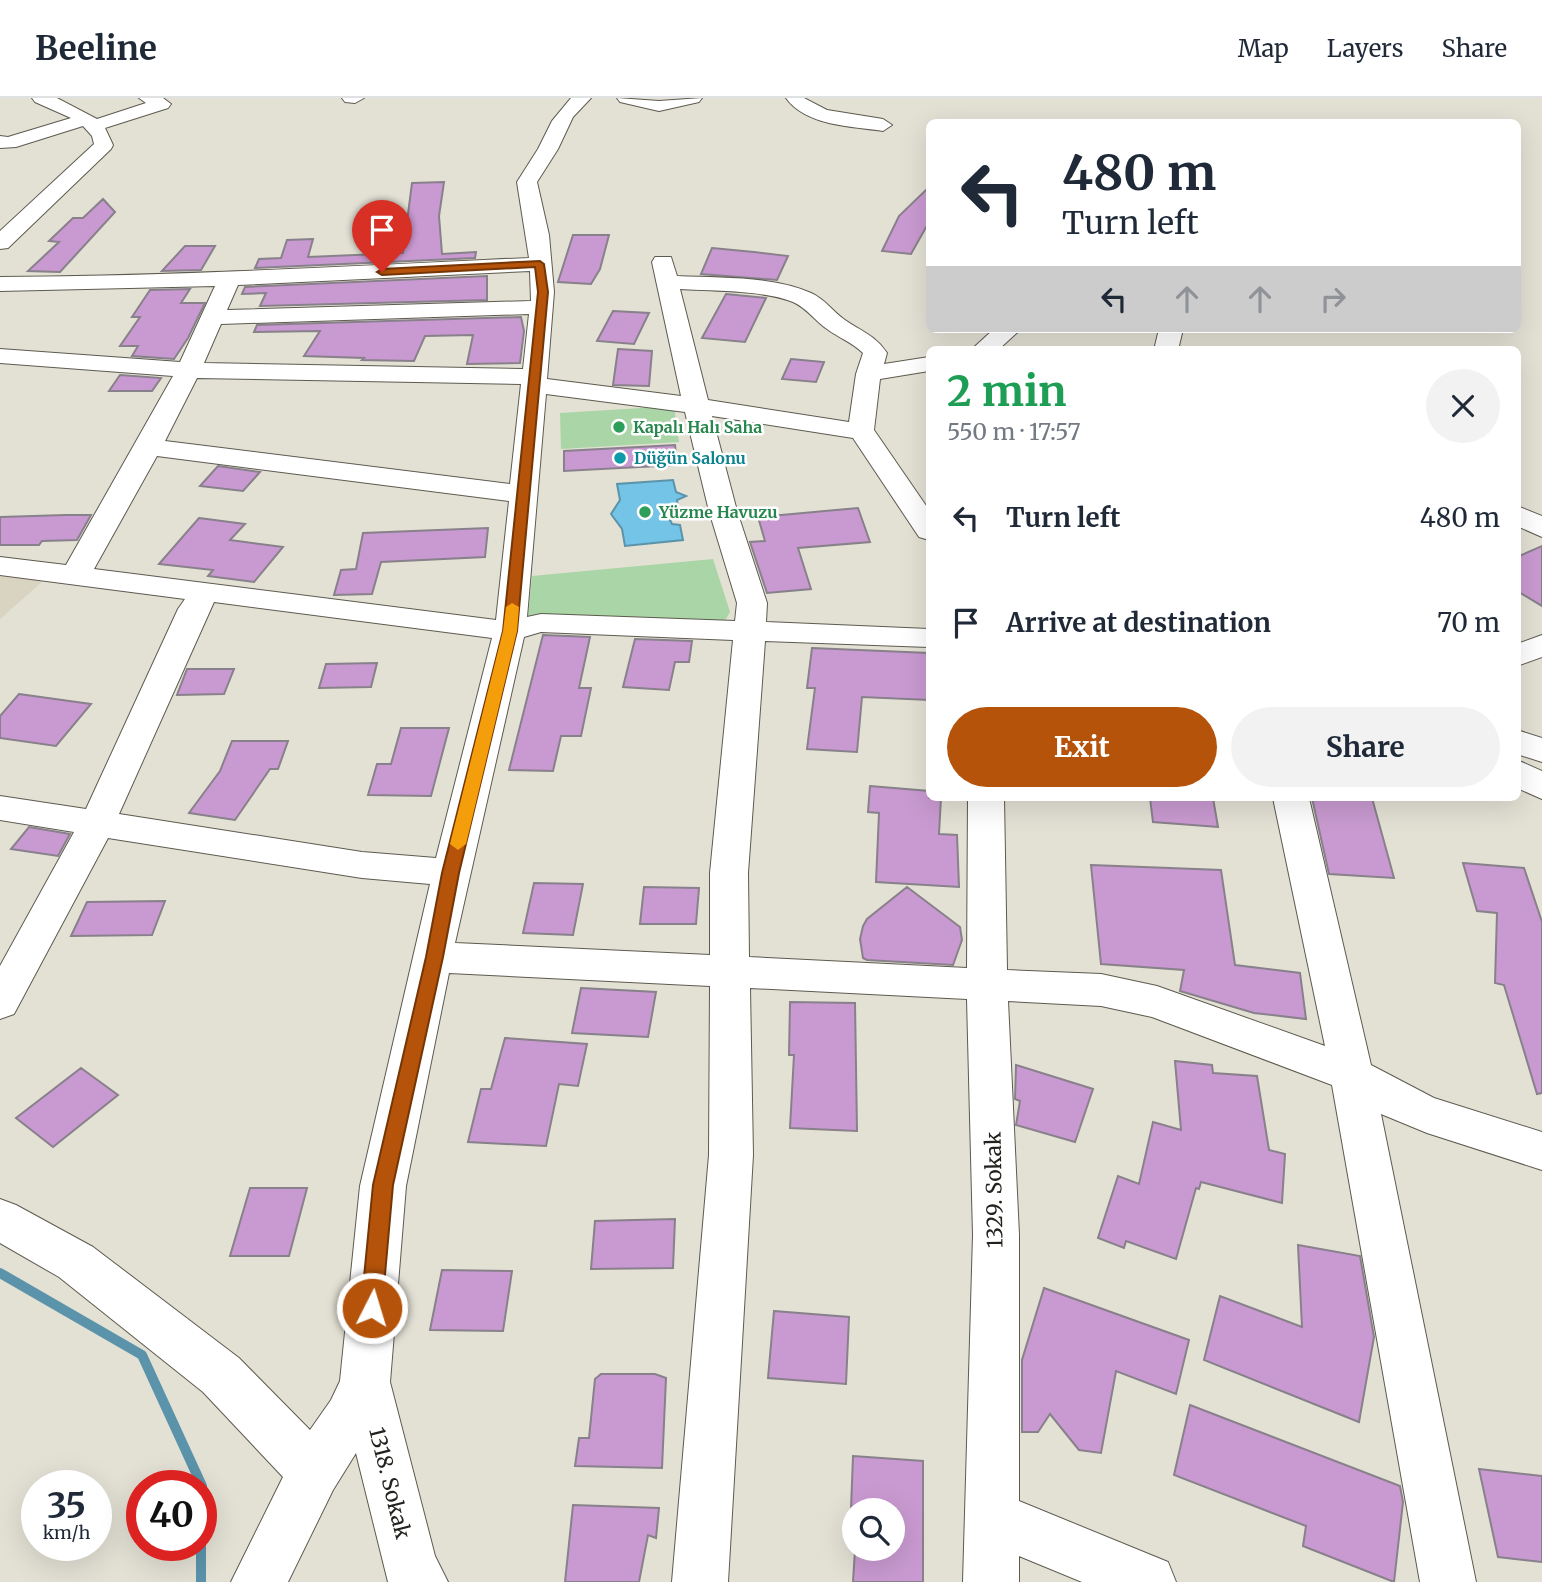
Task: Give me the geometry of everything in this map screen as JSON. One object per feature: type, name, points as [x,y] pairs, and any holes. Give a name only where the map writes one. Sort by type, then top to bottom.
[{"type":"street","points":[[0,243],[104,145],[103,136],[89,123],[41,98]]},
{"type":"street","points":[[0,142],[9,143],[162,104],[148,98]]},
{"type":"street","points":[[626,98],[659,106],[693,98]]},
{"type":"street","points":[[795,98],[798,105],[816,113],[883,125]]},
{"type":"street","points":[[259,1582],[314,1471],[349,1418],[365,1382],[383,1185],[435,957],[451,873],[510,631],[541,307],[538,235],[527,182],[547,149],[567,103]]},
{"type":"street","points":[[0,284],[124,283],[230,276],[540,264]]},
{"type":"street","points":[[699,1582],[731,1155],[729,873],[752,603],[723,511],[665,272],[768,290],[812,302],[817,310],[834,324],[870,344],[875,353],[869,374],[861,430],[926,527]]},
{"type":"street","points":[[75,576],[190,370],[230,276]]},
{"type":"street","points":[[214,317],[541,307]]},
{"type":"street","points":[[993,346],[1005,333]]},
{"type":"street","points":[[0,356],[190,370],[534,381],[844,430],[861,430]]},
{"type":"street","points":[[869,374],[926,364]]},
{"type":"street","points":[[148,447],[523,494]]},
{"type":"street","points":[[1521,516],[1542,528]]},
{"type":"street","points":[[0,566],[510,631],[541,623],[926,638]]},
{"type":"street","points":[[0,1003],[98,822],[193,609],[205,593]]},
{"type":"street","points":[[1521,654],[1542,645]]},
{"type":"street","points":[[1521,743],[1542,751]]},
{"type":"street","points":[[1521,774],[1542,787]]},
{"type":"street","name":"1329. Sokak","points":[[986,801],[988,982],[996,1235],[991,1582]]},
{"type":"street","points":[[1292,801],[1352,1074],[1448,1582]]},
{"type":"street","points":[[0,808],[362,864],[451,873]]},
{"type":"street","points":[[435,957],[988,982],[1101,990],[1157,1002],[1352,1074],[1374,1090],[1407,1105],[1542,1151]]},
{"type":"street","points":[[0,1219],[76,1262],[221,1375],[314,1471]]},
{"type":"street","name":"1318. Sokak","points":[[365,1382],[409,1578]]},
{"type":"street","points":[[992,1517],[1148,1582]]},
{"type":"shaded area","points":[[0,574],[44,580],[0,619]]},
{"type":"green space","name":"Kapalı Halı Saha","points":[[674,406],[679,442],[561,449],[560,413]]},
{"type":"green space","points":[[713,559],[730,612],[726,619],[717,624],[528,617],[532,576]]},
{"type":"water","name":"Yüzme Havuzu","points":[[673,480],[676,492],[686,496],[677,500],[679,516],[670,520],[672,524],[680,525],[683,540],[625,546],[622,529],[611,514],[620,500],[617,484]]},
{"type":"building","points":[[444,182],[439,216],[442,254],[476,252],[475,258],[255,268],[259,259],[281,258],[287,240],[313,239],[308,257],[403,253],[412,183]]},
{"type":"building","points":[[926,190],[926,227],[911,254],[882,251],[899,216]]},
{"type":"building","points":[[103,199],[115,212],[60,272],[28,271],[59,242],[49,241],[73,218],[83,218]]},
{"type":"building","points":[[573,235],[609,235],[600,269],[591,284],[558,282]]},
{"type":"building","points":[[185,246],[215,246],[201,270],[162,271]]},
{"type":"building","points":[[712,248],[788,256],[777,280],[701,274]]},
{"type":"building","points":[[487,276],[487,300],[260,306],[266,293],[242,294],[245,287]]},
{"type":"building","points":[[190,289],[181,303],[205,303],[174,359],[132,356],[138,346],[120,346],[140,317],[132,317],[150,290]]},
{"type":"building","points":[[726,294],[766,298],[745,342],[702,338]]},
{"type":"building","points":[[613,311],[649,313],[634,344],[597,341]]},
{"type":"building","points":[[521,317],[524,331],[520,363],[467,364],[473,335],[425,336],[414,361],[304,356],[320,331],[254,332],[257,325]]},
{"type":"building","points":[[618,349],[652,351],[649,386],[613,385]]},
{"type":"building","points":[[791,359],[824,362],[816,382],[782,379]]},
{"type":"building","points":[[120,375],[161,378],[152,391],[109,391]]},
{"type":"building","name":"Düğün Salonu","points":[[675,445],[677,465],[564,471],[564,451]]},
{"type":"building","points":[[218,466],[260,472],[243,491],[200,486]]},
{"type":"building","points":[[858,508],[870,542],[798,548],[811,589],[767,593],[750,542],[765,541],[758,517]]},
{"type":"building","points":[[91,515],[77,540],[42,541],[39,545],[0,545],[0,517]]},
{"type":"building","points":[[199,518],[245,524],[230,540],[283,547],[254,582],[208,576],[213,570],[159,564]]},
{"type":"building","points":[[488,528],[485,557],[381,562],[372,594],[334,595],[341,570],[356,569],[363,533]]},
{"type":"building","points":[[1542,546],[1542,606],[1521,593],[1521,555]]},
{"type":"building","points":[[543,635],[590,637],[579,688],[591,688],[581,736],[561,736],[553,771],[509,770]]},
{"type":"building","points":[[635,639],[692,641],[689,662],[675,662],[669,690],[623,687]]},
{"type":"building","points":[[812,648],[926,653],[926,700],[862,697],[857,752],[807,749],[815,688],[807,688]]},
{"type":"building","points":[[377,663],[371,687],[319,688],[326,664]]},
{"type":"building","points":[[187,669],[234,669],[224,694],[177,695]]},
{"type":"building","points":[[19,694],[91,704],[56,746],[0,738],[0,716]]},
{"type":"building","points":[[401,728],[449,728],[431,796],[368,795],[377,764],[391,764]]},
{"type":"building","points":[[232,741],[288,741],[278,769],[270,769],[235,820],[189,813],[220,771]]},
{"type":"building","points":[[870,786],[926,791],[926,801],[941,801],[939,834],[957,835],[959,887],[876,882],[879,813],[868,812]]},
{"type":"building","points":[[1150,801],[1214,801],[1218,827],[1153,822]]},
{"type":"building","points":[[1313,801],[1373,801],[1394,878],[1329,874]]},
{"type":"building","points":[[29,827],[70,834],[58,856],[11,849]]},
{"type":"building","points":[[1463,863],[1524,868],[1542,922],[1542,1093],[1537,1094],[1504,985],[1495,983],[1497,913],[1477,911]]},
{"type":"building","points":[[1091,865],[1221,870],[1235,965],[1300,973],[1306,1019],[1254,1013],[1180,991],[1184,970],[1101,964]]},
{"type":"building","points":[[534,883],[583,884],[573,935],[523,933]]},
{"type":"building","points":[[644,887],[699,888],[696,924],[640,924]]},
{"type":"building","points":[[907,887],[960,927],[962,940],[953,965],[863,958],[860,939],[867,919]]},
{"type":"building","points":[[165,901],[152,935],[71,936],[87,902]]},
{"type":"building","points":[[581,988],[656,992],[648,1037],[572,1033]]},
{"type":"building","points":[[790,1002],[855,1003],[857,1131],[790,1128],[794,1055],[789,1055]]},
{"type":"building","points":[[505,1038],[587,1044],[578,1086],[559,1084],[546,1146],[468,1142],[481,1089],[491,1089]]},
{"type":"building","points":[[1175,1061],[1212,1065],[1213,1073],[1257,1076],[1269,1150],[1285,1154],[1282,1203],[1201,1182],[1199,1189],[1196,1188],[1176,1259],[1126,1241],[1124,1248],[1098,1238],[1118,1176],[1139,1184],[1153,1122],[1181,1130]]},
{"type":"building","points":[[1016,1065],[1093,1089],[1075,1142],[1016,1125],[1020,1101],[1015,1099]]},
{"type":"building","points":[[81,1068],[118,1095],[53,1147],[16,1118]]},
{"type":"building","points":[[250,1188],[307,1188],[289,1256],[230,1256]]},
{"type":"building","points":[[675,1219],[673,1268],[591,1269],[595,1221]]},
{"type":"building","points":[[1298,1245],[1360,1256],[1374,1337],[1359,1422],[1204,1360],[1220,1296],[1302,1327]]},
{"type":"building","points":[[442,1270],[512,1271],[503,1331],[430,1330]]},
{"type":"building","points":[[1044,1288],[1189,1340],[1176,1394],[1116,1371],[1101,1453],[1079,1450],[1050,1414],[1038,1432],[1022,1432],[1022,1360]]},
{"type":"building","points":[[774,1311],[849,1317],[846,1384],[768,1378]]},
{"type":"building","points":[[601,1374],[655,1374],[666,1378],[662,1468],[575,1466],[579,1438],[589,1438],[595,1379]]},
{"type":"building","points":[[1190,1405],[1400,1486],[1403,1502],[1394,1582],[1303,1546],[1306,1526],[1174,1475]]},
{"type":"building","points":[[853,1456],[923,1461],[923,1582],[853,1582],[854,1561],[905,1561],[905,1498],[851,1498]]},
{"type":"building","points":[[1479,1469],[1542,1476],[1542,1562],[1498,1557]]},
{"type":"building","points":[[573,1505],[659,1508],[656,1538],[648,1535],[639,1582],[565,1582]]},
{"type":"waterway","points":[[0,1273],[142,1355],[195,1470]]},
{"type":"waterway","points":[[201,1561],[201,1582]]},
{"type":"slow traffic","points":[[458,844],[510,631],[512,607]]},
{"type":"place","name":"Kapalı Halı Saha","points":[[619,427]]},
{"type":"place","name":"Düğün Salonu","points":[[620,458]]},
{"type":"place","name":"Yüzme Havuzu","points":[[645,512]]},
{"type":"route","points":[[372,1308],[383,1185],[435,957],[451,873],[510,631],[543,292],[540,264],[382,272]]}]
